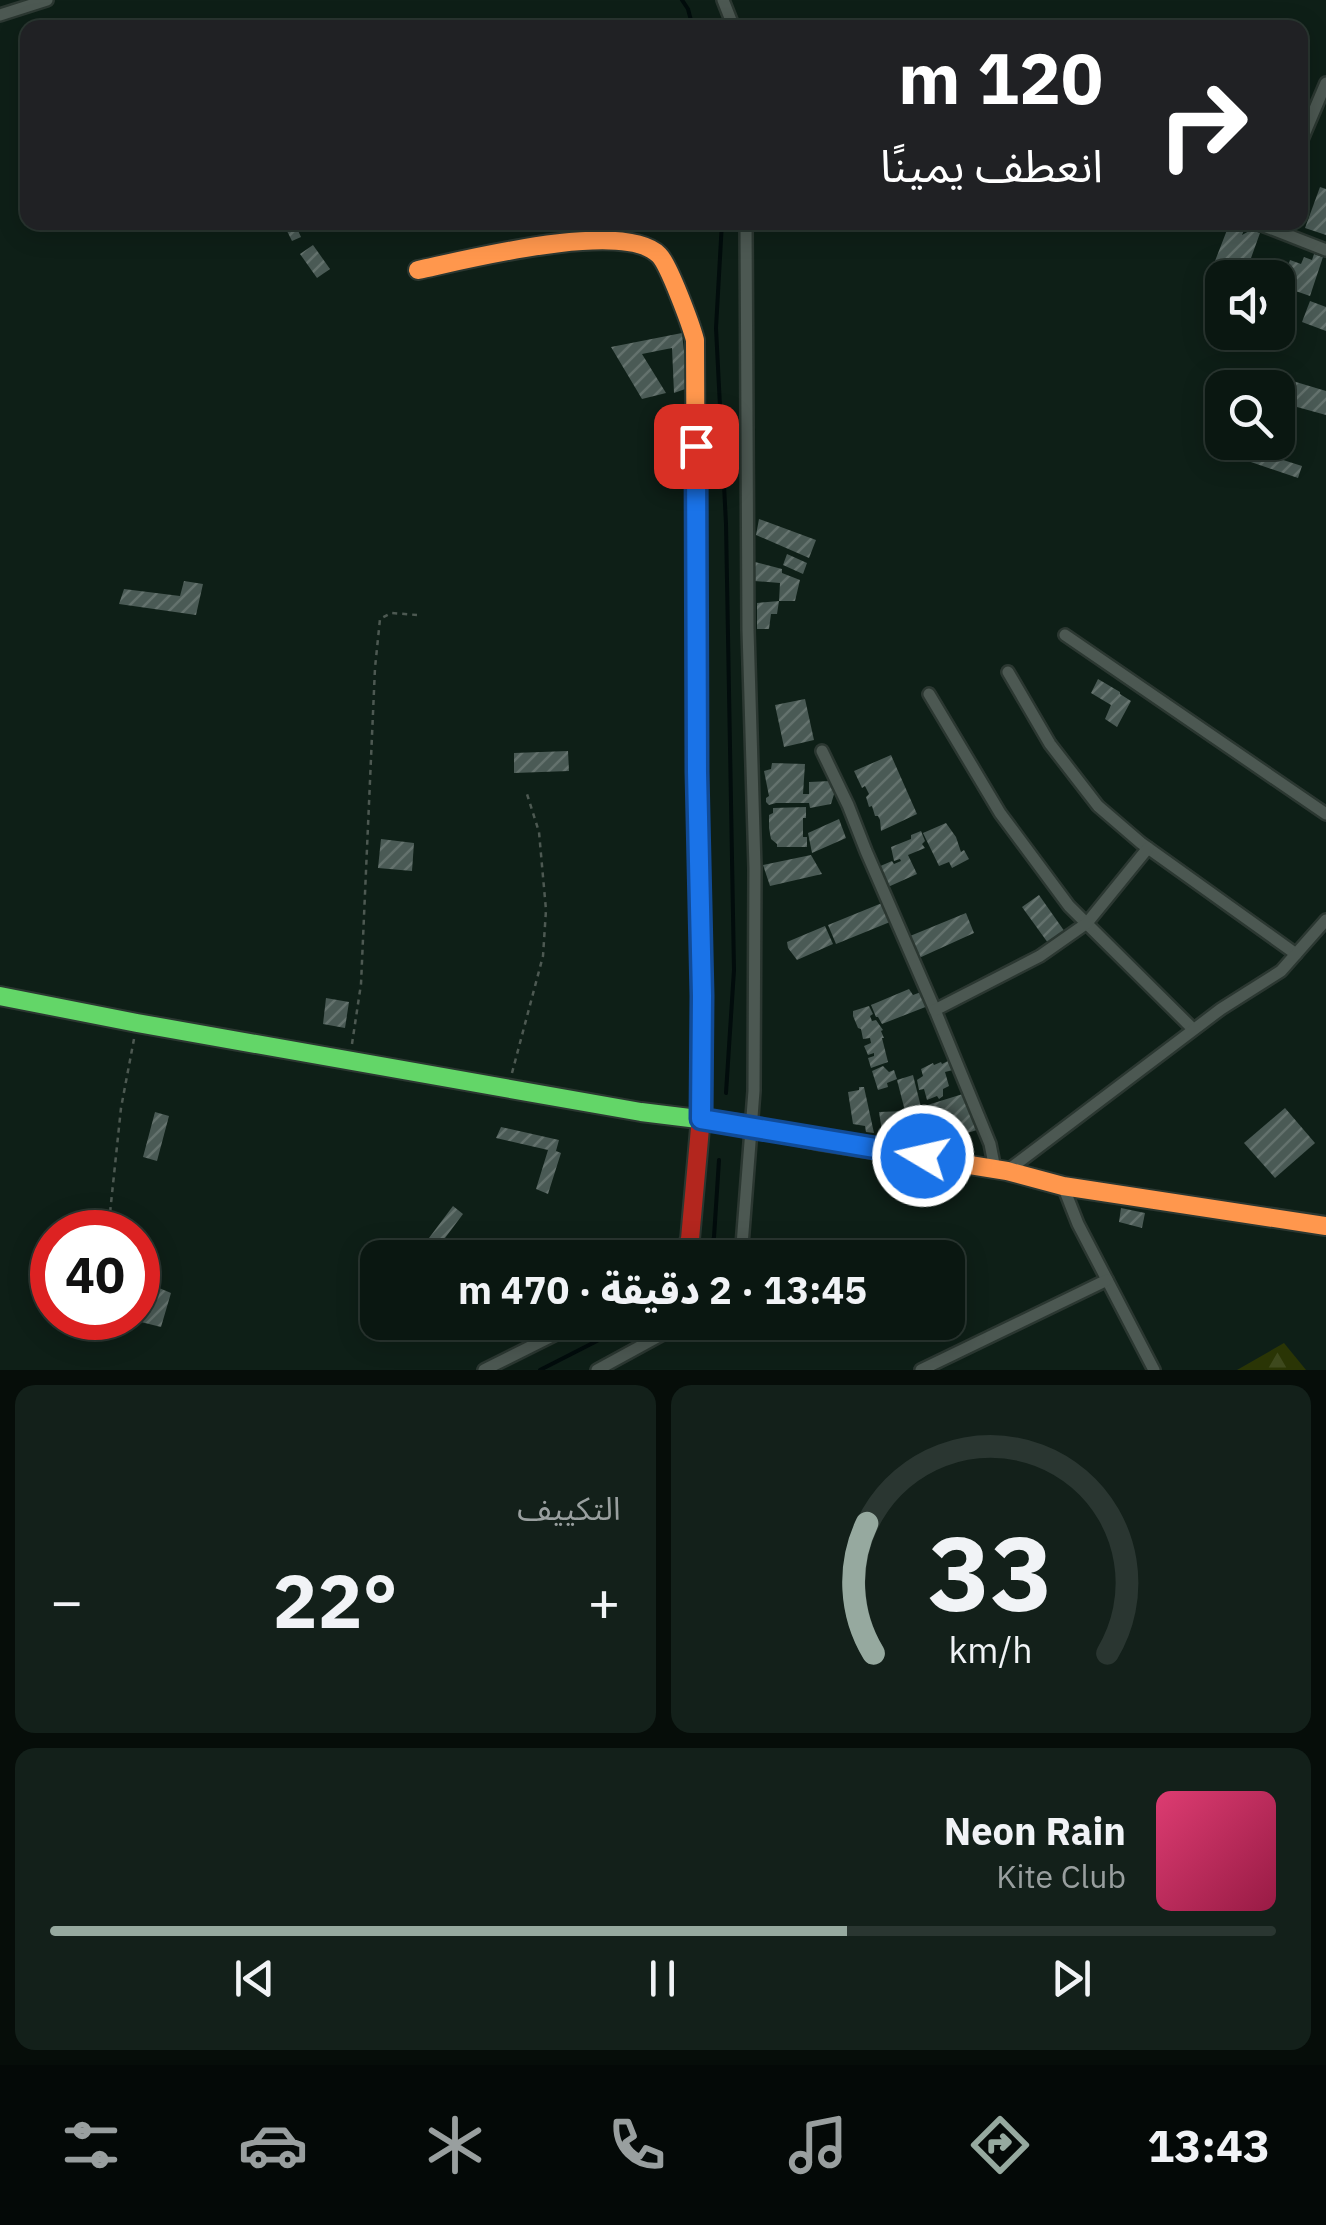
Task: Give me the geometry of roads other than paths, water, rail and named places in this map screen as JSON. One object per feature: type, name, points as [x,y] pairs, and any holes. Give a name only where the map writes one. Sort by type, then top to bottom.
[{"type":"street","points":[[0,15],[47,0]]},
{"type":"street","points":[[1308,126],[1326,84]]},
{"type":"street","points":[[742,1240],[754,1091],[756,868],[748,630],[746,230]]},
{"type":"street","points":[[1275,230],[1326,250]]},
{"type":"street","points":[[418,270],[562,242],[620,240],[658,253],[690,319],[694,340],[702,996],[701,1119],[690,1240]]},
{"type":"street","points":[[1065,635],[1326,814]]},
{"type":"street","points":[[1008,672],[1050,744],[1098,806],[1148,848],[1296,954]]},
{"type":"street","points":[[929,694],[1000,813],[1069,906],[1193,1030]]},
{"type":"street","points":[[822,751],[1001,1170]]},
{"type":"street","points":[[935,1010],[1040,956],[1087,923],[1148,848]]},
{"type":"street","points":[[1001,1170],[1220,1008],[1280,972],[1326,920]]},
{"type":"street","points":[[0,996],[641,1112],[751,1126],[1001,1170],[1063,1186],[1326,1226]]},
{"type":"street","points":[[1063,1186],[1078,1224],[1152,1369]]},
{"type":"street","points":[[921,1370],[1107,1280]]},
{"type":"street","points":[[484,1370],[544,1340]]},
{"type":"street","points":[[597,1370],[651,1340]]},
{"type":"waterway","points":[[682,0],[691,20]]},
{"type":"waterway","points":[[722,230],[716,328],[726,524],[734,970],[726,1093]]},
{"type":"waterway","points":[[713,1240],[719,1160]]},
{"type":"waterway","points":[[540,1370],[599,1340]]}]
